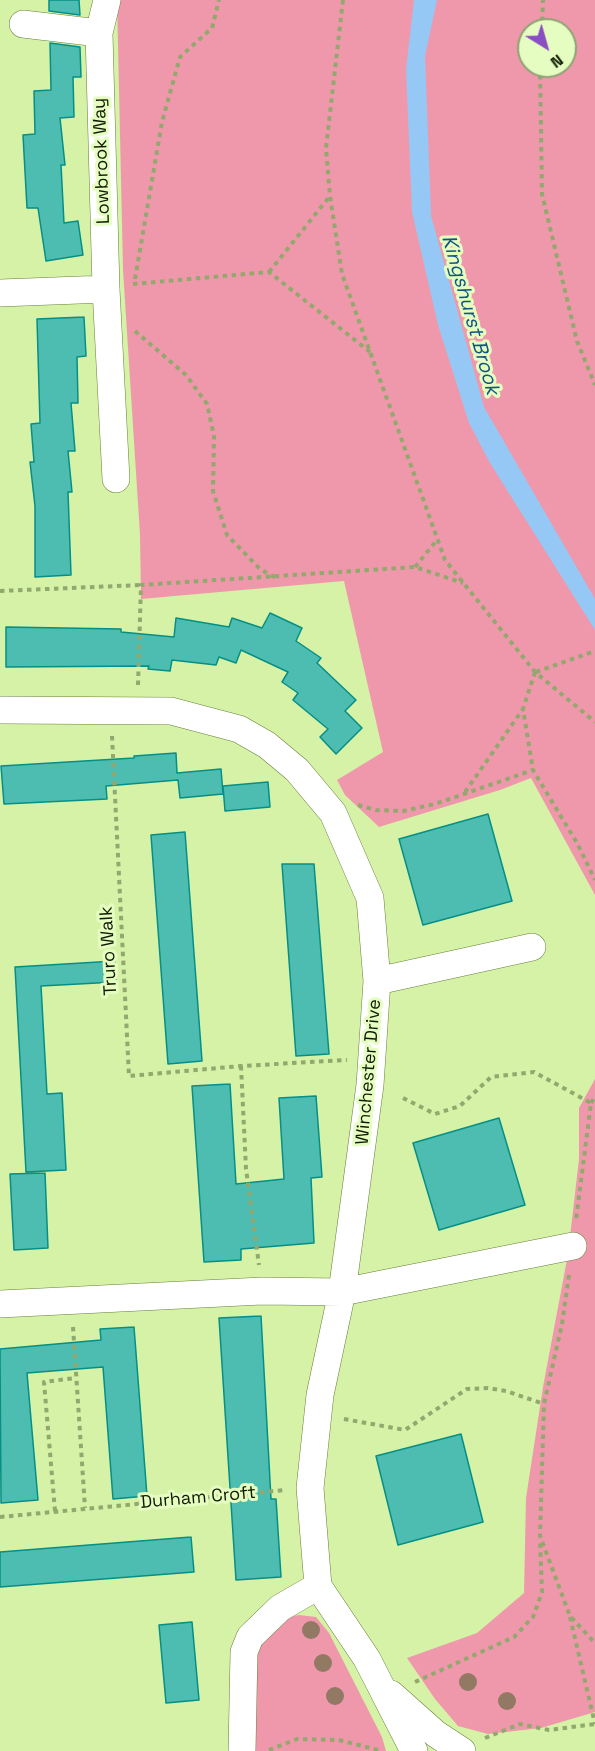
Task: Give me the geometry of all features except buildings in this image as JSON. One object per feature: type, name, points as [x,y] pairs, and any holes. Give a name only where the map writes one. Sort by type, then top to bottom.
[{"type":"street","name":"Lowbrook Way","points":[[107,0],[99,33],[106,289],[116,479]]},
{"type":"street","points":[[23,24],[99,33]]},
{"type":"street","points":[[0,293],[106,289]]},
{"type":"street","name":"Winchester Drive","points":[[0,710],[110,711],[137,709],[171,711],[239,729],[267,745],[297,770],[333,813],[370,898],[377,981],[370,1086],[342,1292],[318,1414],[310,1488],[318,1586],[381,1685],[414,1751]]},
{"type":"street","points":[[377,981],[532,947]]},
{"type":"street","points":[[0,1304],[262,1292],[342,1292],[573,1246]]},
{"type":"street","points":[[242,1751],[244,1652],[250,1637],[280,1608],[318,1586]]},
{"type":"street","name":"Winchester Drive","points":[[381,1685],[455,1746]]},
{"type":"path","points":[[132,295],[162,122],[180,57],[212,28],[219,0]]},
{"type":"path","points":[[343,0],[326,148],[330,196],[342,273],[445,560],[535,672],[595,722]]},
{"type":"path","points":[[542,18],[543,0]]},
{"type":"path","points":[[540,78],[542,194],[577,341],[595,385]]},
{"type":"path","points":[[269,272],[330,196]]},
{"type":"path","points":[[106,289],[134,284],[269,272],[370,352]]},
{"type":"path","points":[[129,326],[186,375],[207,404],[214,436],[213,491],[227,535],[260,569],[276,578]]},
{"type":"path","points":[[415,567],[437,540]]},
{"type":"path","points":[[0,591],[276,578],[415,567],[463,583]]},
{"type":"path","points":[[137,709],[141,585]]},
{"type":"path","points":[[535,672],[595,651]]},
{"type":"path","points":[[464,794],[523,709],[535,672]]},
{"type":"path","points":[[523,709],[533,770],[577,843],[595,880]]},
{"type":"path","name":"Truro Walk","points":[[110,711],[129,1076],[242,1066],[371,1059]]},
{"type":"path","points":[[333,813],[348,802],[376,810],[403,811],[464,794],[533,770]]},
{"type":"path","points":[[242,1066],[246,1169],[262,1292]]},
{"type":"path","points":[[403,1098],[435,1114],[460,1106],[491,1077],[534,1072],[591,1103]]},
{"type":"path","points":[[422,1690],[415,1682],[514,1637],[533,1617],[543,1592],[540,1536],[544,1404],[562,1324],[591,1103],[595,1097]]},
{"type":"path","points":[[72,1301],[75,1378],[86,1508]]},
{"type":"path","points":[[55,1511],[44,1382],[75,1378]]},
{"type":"path","points":[[318,1414],[405,1430],[467,1389],[488,1388],[506,1391],[544,1404]]},
{"type":"path","name":"Durham Croft","points":[[0,1517],[310,1488]]},
{"type":"path","points":[[455,1746],[455,1733],[470,1744],[520,1724],[549,1730],[595,1724],[570,1616],[540,1536]]},
{"type":"path","points":[[570,1616],[595,1643]]},
{"type":"path","points":[[267,1751],[297,1739],[339,1740],[382,1751]]},
{"type":"shaded area","points":[[117,0],[595,0],[595,895],[531,778],[500,790],[379,827],[345,795],[337,780],[383,752],[344,581],[141,599],[140,535],[123,270]]},
{"type":"shaded area","points":[[595,1079],[595,1712],[541,1728],[488,1734],[458,1726],[435,1699],[407,1658],[477,1633],[524,1593],[526,1498],[543,1387],[568,1254],[579,1159],[579,1108]]},
{"type":"shaded area","points":[[299,1615],[316,1617],[329,1633],[382,1737],[386,1751],[250,1751],[256,1653],[277,1619]]},
{"type":"water","points":[[414,0],[437,0],[425,56],[431,216],[484,407],[595,599],[595,630],[490,463],[469,423],[438,325],[412,212],[406,70]]},
{"type":"water label","name":"Kingshurst Brook","points":[[470,315]]}]
